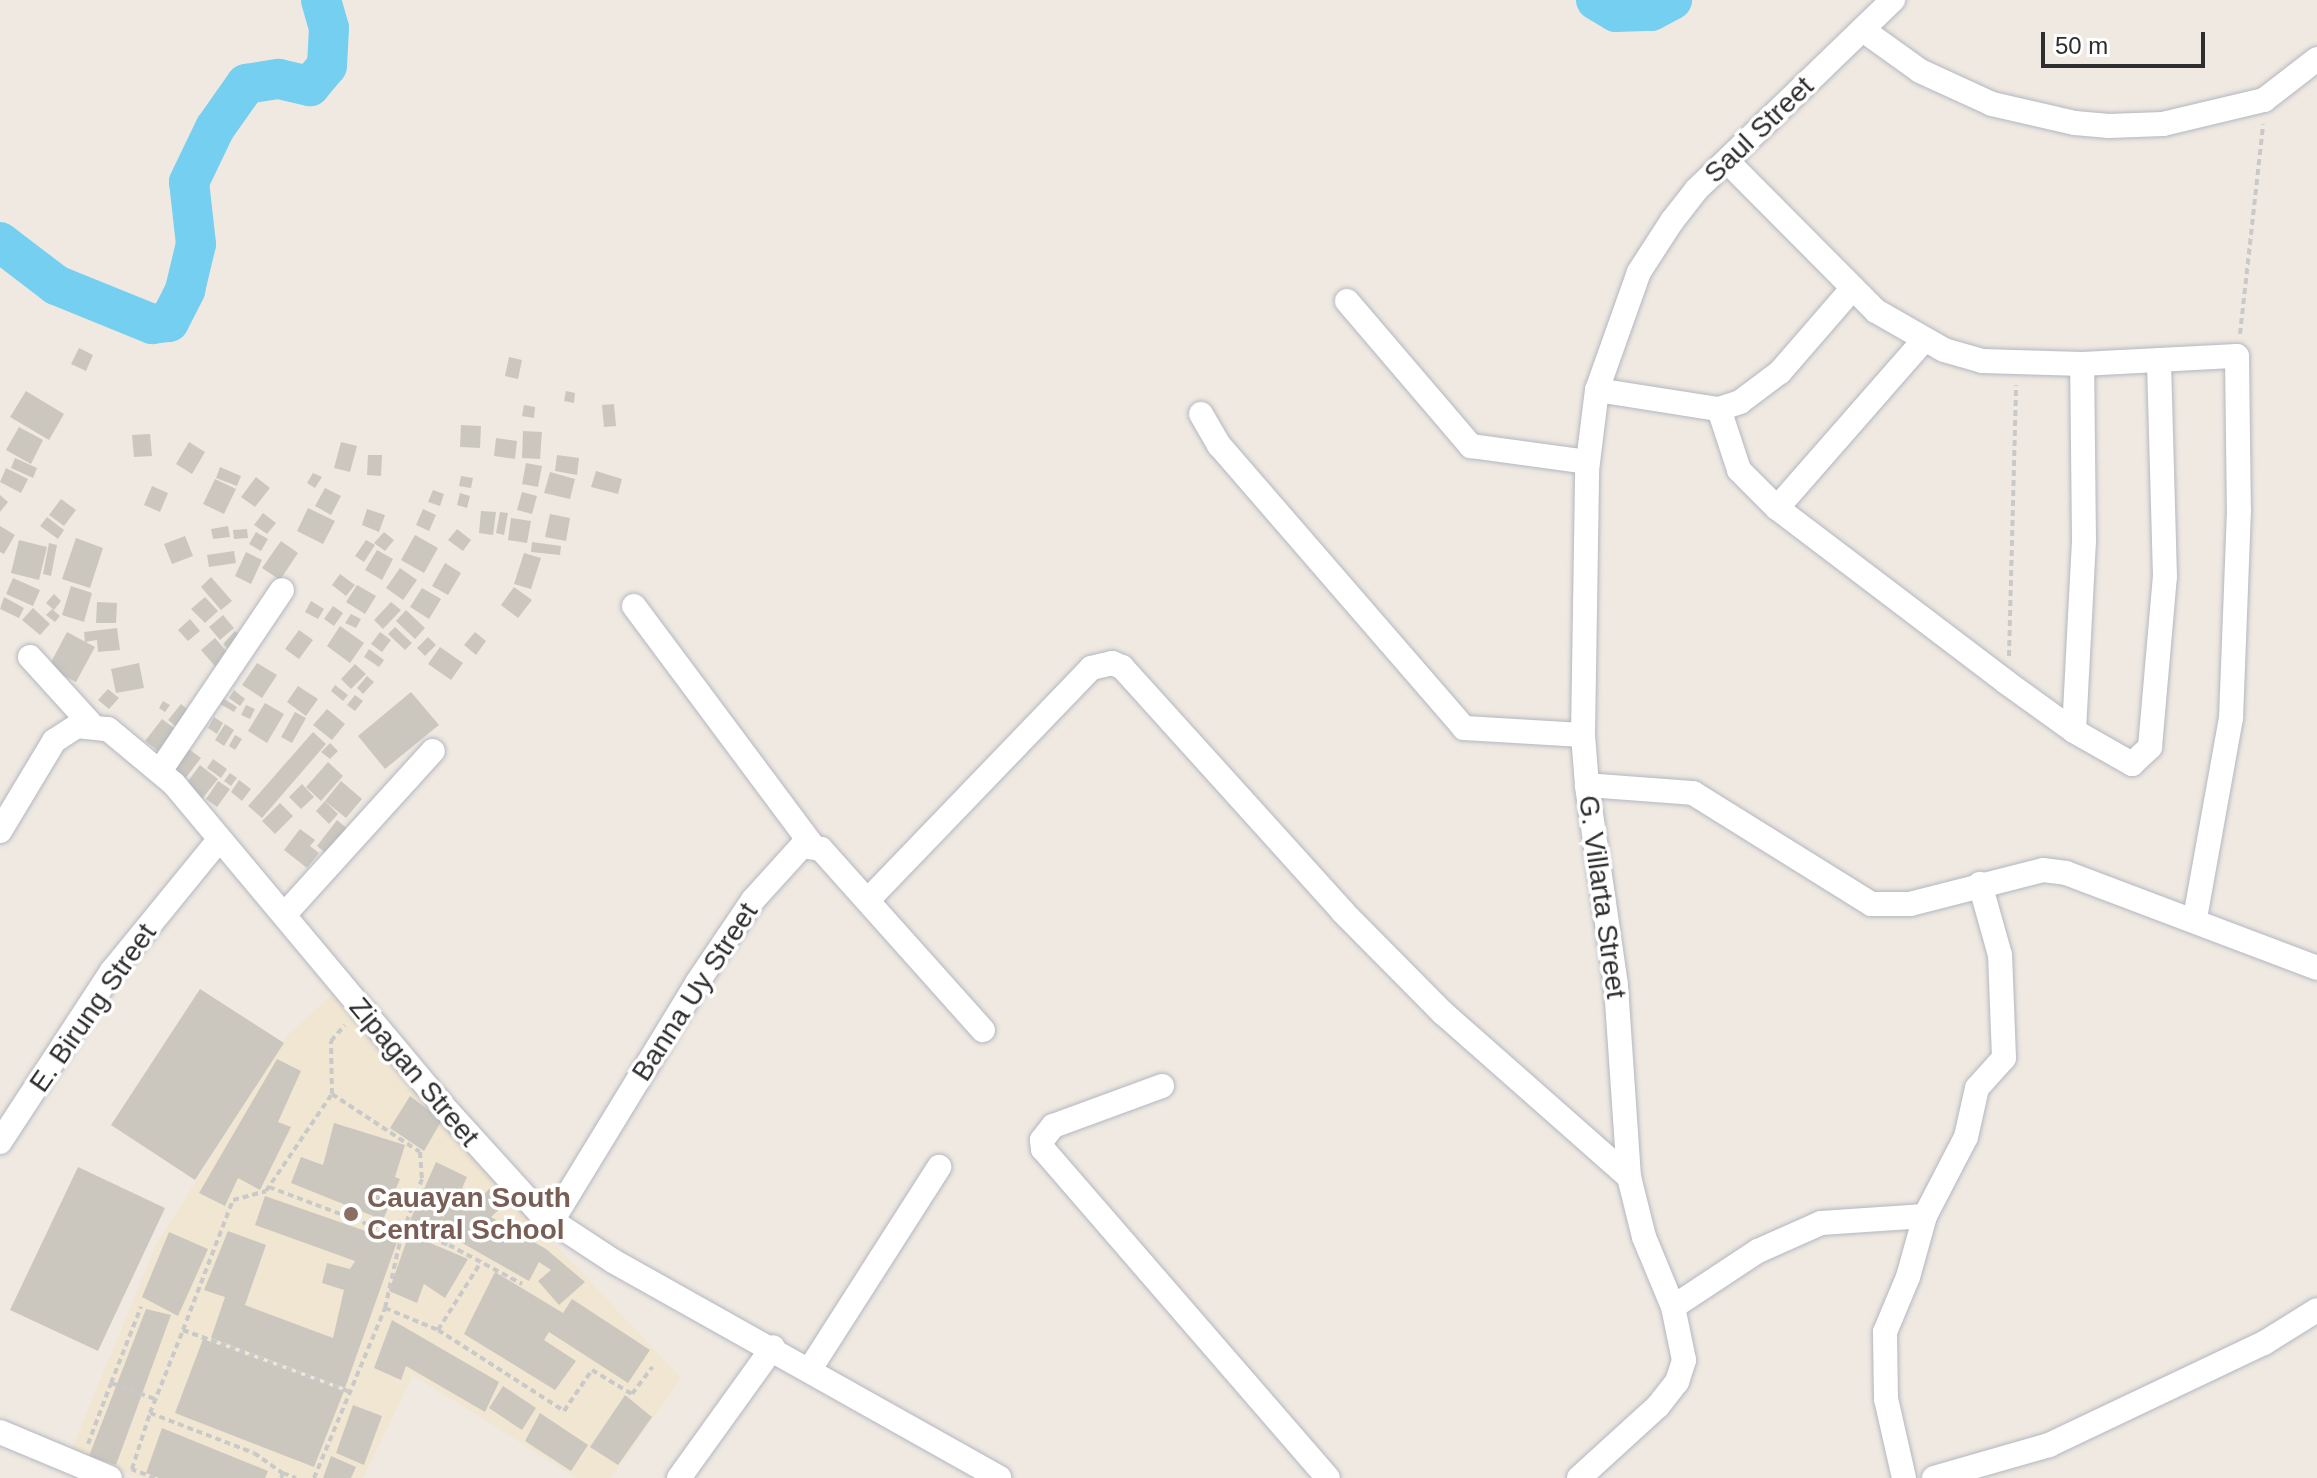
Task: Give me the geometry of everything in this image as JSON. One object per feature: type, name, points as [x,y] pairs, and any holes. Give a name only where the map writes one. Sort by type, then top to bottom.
[{"type":"street","name":"Saul Street","points":[[1639,272],[1696,190],[1893,0]]},
{"type":"street","points":[[1863,30],[1920,71],[1958,91],[2075,123],[2163,124],[2264,100],[2317,59]]},
{"type":"street","points":[[1727,161],[1852,289],[1923,341],[1982,361],[2082,364],[2237,356],[2239,510],[2231,718],[2195,919]]},
{"type":"street","name":"G. Villarta Street","points":[[1579,1478],[1677,1382],[1684,1360],[1673,1307],[1644,1237],[1629,1177],[1616,985],[1587,785],[1583,735],[1588,462],[1597,390],[1639,272]]},
{"type":"street","points":[[1597,390],[1719,409],[1759,391],[1852,289]]},
{"type":"street","points":[[1347,301],[1471,446],[1588,462]]},
{"type":"street","points":[[1777,508],[1923,341]]},
{"type":"street","points":[[1719,409],[1739,470],[1777,508],[2074,731],[2124,763],[2138,762],[2150,747],[2165,577],[2159,360]]},
{"type":"street","points":[[2074,731],[2084,542],[2082,364]]},
{"type":"street","points":[[1201,414],[1219,445],[1464,728],[1583,735]]},
{"type":"street","points":[[160,771],[282,590]]},
{"type":"street","points":[[634,606],[812,845],[868,900],[983,1030]]},
{"type":"street","points":[[0,831],[54,741],[90,723],[30,657]]},
{"type":"street","points":[[868,900],[1091,668],[1112,663],[1122,667],[1343,912],[1443,1013],[1629,1177]]},
{"type":"street","name":"Zipagan Street","points":[[90,723],[132,745],[160,771],[285,914],[360,1008],[500,1172],[552,1221],[999,1478]]},
{"type":"street","points":[[285,914],[433,751]]},
{"type":"street","points":[[1587,785],[1693,793],[1871,904],[1910,904],[2043,870],[2066,873],[2195,919],[2317,968]]},
{"type":"street","name":"E. Birung Street","points":[[0,1142],[112,971],[219,840]]},
{"type":"street","name":"Banna Uy Street","points":[[552,1221],[753,900],[782,863],[812,845]]},
{"type":"street","points":[[1904,1478],[1886,1399],[1885,1332],[1908,1277],[1925,1216],[1966,1137],[1977,1088],[2004,1058],[2000,955],[1980,884]]},
{"type":"street","points":[[1162,1086],[1053,1126],[1042,1140],[1043,1149],[1328,1478]]},
{"type":"street","points":[[810,1369],[939,1167]]},
{"type":"street","points":[[1673,1307],[1758,1251],[1821,1223],[1925,1216]]},
{"type":"street","points":[[1934,1478],[2049,1445],[2264,1343],[2317,1310]]},
{"type":"street","points":[[679,1478],[773,1347]]},
{"type":"street","points":[[0,1432],[110,1478]]},
{"type":"path","points":[[2237,356],[2264,100]]},
{"type":"path","points":[[2006,682],[2013,610],[2011,482],[2017,361]]},
{"type":"path","points":[[155,1478],[132,1469],[155,1399],[233,1200],[269,1187],[332,1094],[331,1041],[360,1008]]},
{"type":"path","points":[[314,1478],[385,1308],[401,1237],[422,1179],[420,1152],[332,1094]]},
{"type":"path","points":[[269,1187],[401,1237]]},
{"type":"path","points":[[404,1229],[481,1262],[522,1284]]},
{"type":"path","points":[[438,1330],[481,1262]]},
{"type":"path","points":[[88,1444],[141,1307]]},
{"type":"path","points":[[385,1308],[438,1330],[564,1411],[592,1370],[632,1394],[652,1367]]},
{"type":"path","points":[[183,1330],[351,1392]]},
{"type":"path","points":[[111,1383],[155,1399]]},
{"type":"path","points":[[150,1413],[254,1453],[282,1476],[296,1478]]},
{"type":"shaded area","name":"Cauayan South Central School","points":[[335,992],[497,1183],[681,1378],[611,1478],[577,1478],[413,1375],[363,1478],[140,1478],[71,1451],[156,1245],[289,1034]]},
{"type":"building","points":[[79,348],[93,355],[86,371],[71,364]]},
{"type":"building","points":[[509,357],[522,360],[518,379],[505,376]]},
{"type":"building","points":[[26,391],[64,414],[49,440],[10,417]]},
{"type":"building","points":[[566,391],[575,393],[574,403],[564,401]]},
{"type":"building","points":[[614,404],[616,426],[604,427],[602,405]]},
{"type":"building","points":[[524,405],[535,407],[534,418],[522,416]]},
{"type":"building","points":[[461,425],[481,426],[480,448],[460,447]]},
{"type":"building","points":[[19,427],[43,440],[31,464],[6,450]]},
{"type":"building","points":[[523,431],[542,432],[540,459],[522,458]]},
{"type":"building","points":[[150,434],[152,456],[134,457],[132,435]]},
{"type":"building","points":[[496,438],[517,441],[515,459],[494,456]]},
{"type":"building","points":[[189,442],[205,452],[192,474],[176,464]]},
{"type":"building","points":[[341,442],[357,446],[350,472],[334,468]]},
{"type":"building","points":[[368,455],[382,455],[381,476],[367,475]]},
{"type":"building","points":[[557,455],[579,458],[577,475],[555,471]]},
{"type":"building","points":[[15,458],[37,468],[33,478],[11,468]]},
{"type":"building","points":[[526,463],[542,466],[538,487],[522,484]]},
{"type":"building","points":[[220,467],[241,476],[237,486],[216,478]]},
{"type":"building","points":[[6,468],[28,479],[21,493],[0,482]]},
{"type":"building","points":[[596,471],[622,479],[618,494],[591,487]]},
{"type":"building","points":[[550,472],[575,479],[570,499],[544,493]]},
{"type":"building","points":[[313,473],[322,477],[315,488],[307,483]]},
{"type":"building","points":[[461,476],[473,478],[471,488],[459,486]]},
{"type":"building","points":[[256,477],[270,488],[255,507],[241,497]]},
{"type":"building","points":[[215,479],[236,489],[224,514],[203,504]]},
{"type":"building","points":[[152,486],[168,493],[160,512],[144,505]]},
{"type":"building","points":[[325,488],[341,496],[331,515],[315,506]]},
{"type":"building","points":[[433,490],[444,494],[440,506],[428,502]]},
{"type":"building","points":[[522,492],[537,496],[532,514],[517,510]]},
{"type":"building","points":[[460,493],[470,496],[467,508],[457,505]]},
{"type":"building","points":[[0,495],[8,502],[0,512]]},
{"type":"building","points":[[61,499],[76,510],[64,526],[49,515]]},
{"type":"building","points":[[308,508],[335,521],[323,544],[297,531]]},
{"type":"building","points":[[367,509],[385,515],[379,532],[362,525]]},
{"type":"building","points":[[423,509],[436,515],[429,531],[416,525]]},
{"type":"building","points":[[481,511],[496,512],[493,535],[479,533]]},
{"type":"building","points":[[500,512],[508,513],[504,535],[496,533]]},
{"type":"building","points":[[263,513],[276,523],[267,534],[254,525]]},
{"type":"building","points":[[550,514],[570,518],[566,541],[545,537]]},
{"type":"building","points":[[47,517],[64,530],[58,539],[40,526]]},
{"type":"building","points":[[511,518],[531,521],[527,543],[508,540]]},
{"type":"building","points":[[0,526],[15,535],[4,554],[0,552]]},
{"type":"building","points":[[228,526],[230,537],[213,539],[211,529]]},
{"type":"building","points":[[247,529],[248,538],[234,539],[233,530]]},
{"type":"building","points":[[457,529],[471,540],[463,551],[448,540]]},
{"type":"building","points":[[256,532],[268,539],[261,551],[249,544]]},
{"type":"building","points":[[384,532],[394,540],[385,551],[374,543]]},
{"type":"building","points":[[415,535],[438,548],[424,573],[401,560]]},
{"type":"building","points":[[185,536],[193,556],[172,564],[164,544]]},
{"type":"building","points":[[76,538],[103,548],[90,588],[62,579]]},
{"type":"building","points":[[19,540],[47,547],[39,580],[11,573]]},
{"type":"building","points":[[366,540],[375,545],[364,562],[355,556]]},
{"type":"building","points":[[281,541],[298,553],[280,580],[262,568]]},
{"type":"building","points":[[532,542],[561,546],[560,555],[531,552]]},
{"type":"building","points":[[49,543],[57,545],[51,576],[43,574]]},
{"type":"building","points":[[377,550],[393,559],[382,580],[365,570]]},
{"type":"building","points":[[234,551],[236,563],[209,567],[207,555]]},
{"type":"building","points":[[246,552],[262,560],[251,584],[235,576]]},
{"type":"building","points":[[524,553],[541,558],[531,589],[514,584]]},
{"type":"building","points":[[445,563],[461,573],[448,595],[432,586]]},
{"type":"building","points":[[400,568],[417,580],[403,600],[386,588]]},
{"type":"building","points":[[340,574],[355,585],[346,596],[332,585]]},
{"type":"building","points":[[211,577],[232,601],[221,610],[201,587]]},
{"type":"building","points":[[13,578],[40,590],[33,606],[6,594]]},
{"type":"building","points":[[357,585],[376,596],[365,614],[346,602]]},
{"type":"building","points":[[71,586],[92,593],[84,622],[62,615]]},
{"type":"building","points":[[514,587],[532,600],[518,618],[501,605]]},
{"type":"building","points":[[422,588],[441,599],[429,619],[410,607]]},
{"type":"building","points":[[54,594],[61,601],[54,610],[46,603]]},
{"type":"building","points":[[4,597],[24,608],[19,618],[0,609]]},
{"type":"building","points":[[205,597],[218,611],[205,623],[191,609]]},
{"type":"building","points":[[311,601],[324,609],[318,619],[305,612]]},
{"type":"building","points":[[97,602],[117,603],[116,623],[96,623]]},
{"type":"building","points":[[391,602],[401,610],[383,629],[374,620]]},
{"type":"building","points":[[333,606],[343,613],[334,626],[324,619]]},
{"type":"building","points":[[33,608],[50,624],[40,635],[22,620]]},
{"type":"building","points":[[52,609],[60,616],[55,622],[46,615]]},
{"type":"building","points":[[406,610],[425,628],[415,639],[396,621]]},
{"type":"building","points":[[351,614],[361,619],[356,628],[345,623]]},
{"type":"building","points":[[223,615],[234,628],[220,640],[209,627]]},
{"type":"building","points":[[190,619],[200,631],[188,641],[178,630]]},
{"type":"building","points":[[340,626],[364,643],[350,663],[327,646]]},
{"type":"building","points":[[395,627],[412,643],[405,650],[388,634]]},
{"type":"building","points":[[117,628],[120,650],[98,652],[97,640],[85,642],[84,632]]},
{"type":"building","points":[[299,630],[313,640],[299,659],[285,649]]},
{"type":"building","points":[[235,631],[247,641],[234,655],[223,644]]},
{"type":"building","points":[[67,632],[95,647],[76,682],[48,668]]},
{"type":"building","points":[[380,632],[391,640],[382,652],[371,644]]},
{"type":"building","points":[[475,632],[486,641],[476,655],[464,645]]},
{"type":"building","points":[[428,637],[436,645],[425,656],[417,648]]},
{"type":"building","points":[[215,638],[234,660],[220,672],[201,650]]},
{"type":"building","points":[[440,647],[463,663],[451,680],[428,664]]},
{"type":"building","points":[[369,649],[384,660],[379,667],[364,657]]},
{"type":"building","points":[[139,663],[144,688],[116,693],[111,669]]},
{"type":"building","points":[[257,663],[277,675],[262,698],[242,685]]},
{"type":"building","points":[[355,664],[366,674],[351,689],[341,679]]},
{"type":"building","points":[[367,676],[374,682],[363,694],[357,688]]},
{"type":"building","points":[[335,685],[348,695],[343,701],[331,691]]},
{"type":"building","points":[[298,686],[318,699],[306,716],[287,702]]},
{"type":"building","points":[[108,689],[119,698],[109,709],[98,700]]},
{"type":"building","points":[[234,690],[245,699],[240,706],[229,698]]},
{"type":"building","points":[[411,692],[439,725],[385,769],[358,736]]},
{"type":"building","points":[[355,695],[363,701],[355,711],[347,705]]},
{"type":"building","points":[[224,699],[237,707],[234,712],[220,704]]},
{"type":"building","points":[[163,701],[170,705],[165,712],[159,708]]},
{"type":"building","points":[[265,703],[284,714],[267,743],[248,731]]},
{"type":"building","points":[[181,704],[195,716],[183,732],[168,720]]},
{"type":"building","points":[[246,705],[255,709],[250,719],[241,715]]},
{"type":"building","points":[[327,709],[345,724],[332,740],[313,725]]},
{"type":"building","points":[[295,712],[306,718],[292,743],[281,737]]},
{"type":"building","points":[[214,717],[223,723],[217,734],[208,728]]},
{"type":"building","points":[[162,719],[178,731],[161,753],[145,741]]},
{"type":"building","points":[[225,724],[234,730],[224,746],[215,740]]},
{"type":"building","points":[[313,732],[326,744],[262,818],[248,806]]},
{"type":"building","points":[[235,735],[242,739],[235,750],[229,746]]},
{"type":"building","points":[[330,743],[338,751],[330,759],[321,752]]},
{"type":"building","points":[[186,747],[201,758],[184,780],[169,769]]},
{"type":"building","points":[[213,759],[227,769],[221,778],[207,768]]},
{"type":"building","points":[[328,762],[343,776],[321,801],[306,787]]},
{"type":"building","points":[[200,765],[218,779],[202,799],[185,785]]},
{"type":"building","points":[[230,773],[237,778],[231,786],[224,781]]},
{"type":"building","points":[[239,780],[251,789],[242,801],[231,792]]},
{"type":"building","points":[[218,781],[230,789],[217,807],[206,799]]},
{"type":"building","points":[[341,781],[362,799],[346,818],[325,801]]},
{"type":"building","points":[[302,784],[314,797],[301,809],[289,797]]},
{"type":"building","points":[[325,801],[338,814],[329,824],[316,811]]},
{"type":"building","points":[[280,803],[293,816],[275,834],[262,821]]},
{"type":"building","points":[[337,820],[349,830],[329,856],[317,846]]},
{"type":"building","points":[[300,829],[315,840],[310,846],[319,853],[307,868],[284,850]]},
{"type":"building","points":[[200,989],[284,1043],[195,1180],[111,1125]]},
{"type":"building","points":[[277,1059],[301,1071],[278,1122],[291,1127],[260,1190],[238,1178],[225,1206],[199,1193]]},
{"type":"building","points":[[410,1096],[442,1120],[424,1151],[390,1128]]},
{"type":"building","points":[[334,1123],[405,1145],[395,1177],[400,1179],[383,1220],[291,1183],[301,1157],[323,1165]]},
{"type":"building","points":[[436,1162],[467,1177],[456,1202],[472,1208],[489,1189],[505,1204],[491,1217],[546,1249],[585,1282],[559,1305],[538,1281],[551,1270],[539,1262],[529,1281],[443,1232],[439,1241],[408,1225]]},
{"type":"building","points":[[78,1167],[165,1208],[98,1351],[10,1310]]},
{"type":"building","points":[[265,1196],[397,1242],[345,1388],[211,1338],[225,1297],[204,1290],[228,1231],[266,1245],[245,1305],[333,1338],[344,1290],[322,1283],[327,1263],[350,1269],[355,1261],[255,1225]]},
{"type":"building","points":[[169,1232],[208,1249],[178,1316],[142,1297]]},
{"type":"building","points":[[409,1234],[468,1259],[445,1298],[424,1284],[417,1303],[389,1291]]},
{"type":"building","points":[[495,1272],[563,1313],[572,1299],[650,1350],[628,1383],[549,1332],[544,1340],[576,1361],[555,1390],[464,1334]]},
{"type":"building","points":[[146,1309],[171,1315],[116,1465],[89,1456]]},
{"type":"building","points":[[392,1320],[499,1382],[485,1412],[406,1366],[401,1380],[374,1368]]},
{"type":"building","points":[[203,1339],[344,1391],[314,1467],[175,1413]]},
{"type":"building","points":[[503,1386],[536,1408],[522,1430],[489,1408]]},
{"type":"building","points":[[625,1395],[652,1417],[618,1465],[590,1447]]},
{"type":"building","points":[[353,1405],[382,1416],[364,1465],[336,1453]]},
{"type":"building","points":[[540,1413],[588,1445],[571,1471],[525,1441]]},
{"type":"building","points":[[162,1428],[268,1471],[265,1478],[159,1478],[146,1473]]},
{"type":"building","points":[[331,1456],[356,1467],[351,1478],[323,1478]]},
{"type":"waterway","points":[[0,242],[56,285],[152,324],[169,322],[185,290],[196,244],[189,182],[215,128],[246,84],[279,79],[310,86],[327,66],[329,28],[321,0]]},
{"type":"waterway","points":[[1596,0],[1616,12],[1651,11],[1672,0]]},
{"type":"place","name":"Cauayan South Central School","points":[[351,1214]]}]
